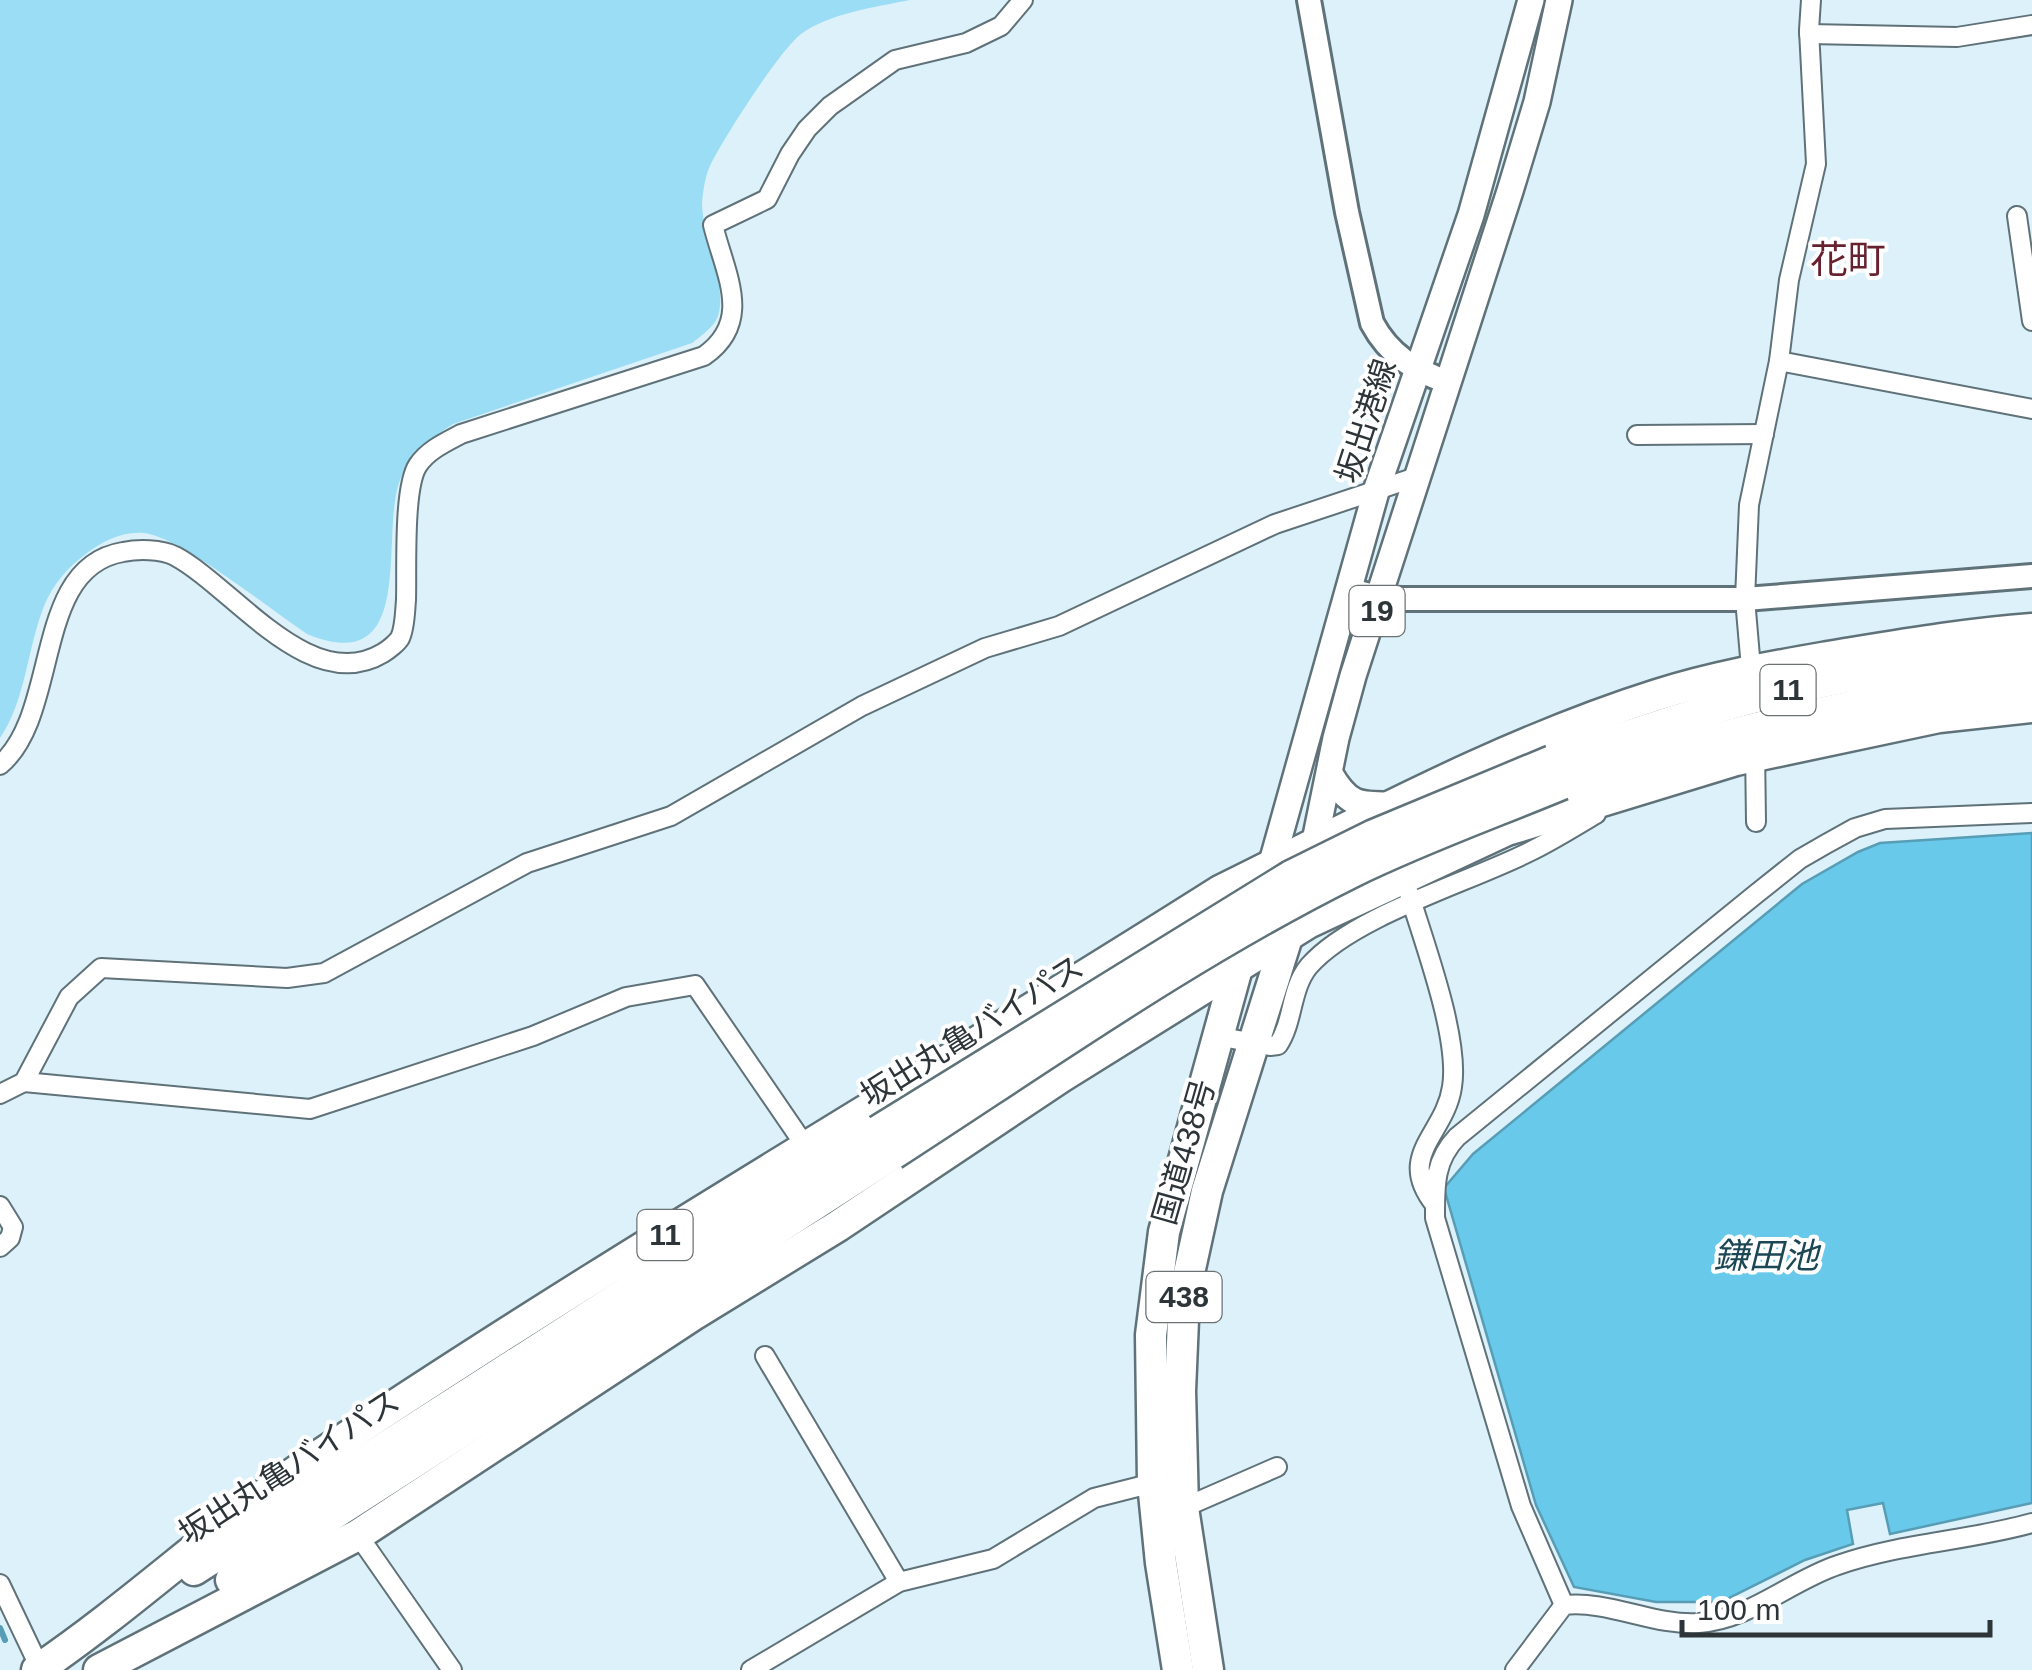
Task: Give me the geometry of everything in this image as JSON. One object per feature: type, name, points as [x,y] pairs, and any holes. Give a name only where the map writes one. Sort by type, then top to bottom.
[{"type":"highway","points":[[1315,841],[1533,742],[1657,695],[1906,644],[2032,629]]},
{"type":"highway","name":"坂出丸亀バイパス","points":[[38,1669],[885,1143],[1258,923],[1353,872],[1665,723],[1774,693],[1887,672],[2032,654]]},
{"type":"highway","name":"坂出丸亀バイパス","points":[[1557,772],[1666,751],[1890,698],[2032,680]]},
{"type":"highway","points":[[1288,938],[1308,923],[1407,891],[1508,830],[1755,748],[1939,717],[2032,706]]},
{"type":"highway","name":"11","points":[[38,1669],[312,1460],[1220,891],[1315,841]]},
{"type":"highway","name":"国道438号","points":[[1208,1670],[1183,1508],[1180,1422],[1184,1296],[1207,1191],[1315,841]]},
{"type":"highway","name":"国道438号","points":[[1178,1670],[1153,1484],[1150,1420],[1154,1293],[1164,1232],[1217,1036],[1271,866]]},
{"type":"highway","name":"11","points":[[99,1670],[358,1534],[1061,1078],[1288,938]]},
{"type":"highway","points":[[1170,1012],[1191,1017],[1208,1036],[1207,1074]]},
{"type":"highway","name":"坂出丸亀バイパス","points":[[91,1670],[885,1143]]},
{"type":"main road","name":"坂出港線","points":[[1271,866],[1377,488],[1471,215],[1531,0]]},
{"type":"main road","name":"坂出港線","points":[[1315,841],[1353,676],[1536,102],[1559,0]]},
{"type":"main road","points":[[1330,774],[1341,794],[1352,802],[1395,805]]},
{"type":"street","points":[[0,765],[19,748],[32,716],[62,602],[77,579],[118,552],[144,550],[174,555],[253,618],[311,655],[342,664],[385,652],[400,638],[405,612],[410,488],[418,465],[426,456],[461,434],[704,356],[722,343],[731,326],[734,307],[712,226],[767,198],[790,154],[830,106],[895,60],[966,43],[1000,26],[1023,0]]},
{"type":"street","points":[[1310,0],[1368,309],[1379,336],[1416,371],[1448,382]]},
{"type":"street","points":[[1752,676],[1745,599],[1749,505],[1779,362],[1788,280],[1816,164],[1810,0]]},
{"type":"street","points":[[1809,34],[1956,37],[2032,26]]},
{"type":"street","points":[[2018,216],[2032,322]]},
{"type":"street","points":[[1779,362],[2032,409]]},
{"type":"street","points":[[1637,435],[1764,434]]},
{"type":"street","points":[[24,1082],[69,998],[101,968],[287,978],[324,973],[526,863],[670,816],[862,706],[985,648],[1059,626],[1274,524],[1419,476]]},
{"type":"street","points":[[1350,590],[1381,598],[1745,599],[2032,576]]},
{"type":"street","points":[[1755,748],[1756,822]]},
{"type":"street","points":[[1217,1036],[1278,1045],[1299,981],[1322,954],[1407,891],[1530,852],[1601,811]]},
{"type":"street","points":[[1564,1605],[1521,1506],[1435,1218],[1437,1168],[1443,1152],[1800,860],[1855,828],[1884,819],[2032,813]]},
{"type":"street","points":[[1407,891],[1432,967],[1455,1064],[1451,1093],[1419,1158],[1423,1190],[1435,1205]]},
{"type":"street","points":[[0,1094],[24,1082],[310,1109],[533,1036],[626,997],[696,985],[806,1148]]},
{"type":"street","points":[[0,1206],[13,1227],[10,1238],[0,1247]]},
{"type":"street","points":[[765,1356],[899,1582]]},
{"type":"street","points":[[1183,1508],[1276,1467]]},
{"type":"street","points":[[751,1670],[899,1582],[993,1559],[1094,1498],[1153,1484]]},
{"type":"street","points":[[1515,1670],[1564,1605],[1582,1603],[1669,1622],[1701,1623],[1739,1614],[1808,1577],[1872,1554],[2032,1523]]},
{"type":"street","points":[[358,1534],[452,1670]]},
{"type":"street","points":[[0,1584],[38,1669]]},
{"type":"shaded area","points":[[0,0],[910,0],[839,16],[801,34],[766,76],[726,137],[708,170],[702,199],[720,290],[718,316],[707,331],[692,343],[453,424],[416,454],[404,470],[395,504],[388,594],[380,620],[366,637],[342,643],[307,634],[179,547],[144,533],[121,535],[80,558],[52,590],[38,622],[21,691],[0,738]]},
{"type":"water","name":"鎌田池","points":[[2032,833],[2032,1503],[1890,1534],[1883,1503],[1847,1510],[1853,1544],[1805,1560],[1721,1602],[1656,1602],[1574,1587],[1536,1505],[1444,1188],[1473,1154],[1802,884],[1880,843]]},
{"type":"waterway","points":[[0,1628],[5,1640]]},
{"type":"district","name":"花町","points":[[1848,260]]}]
